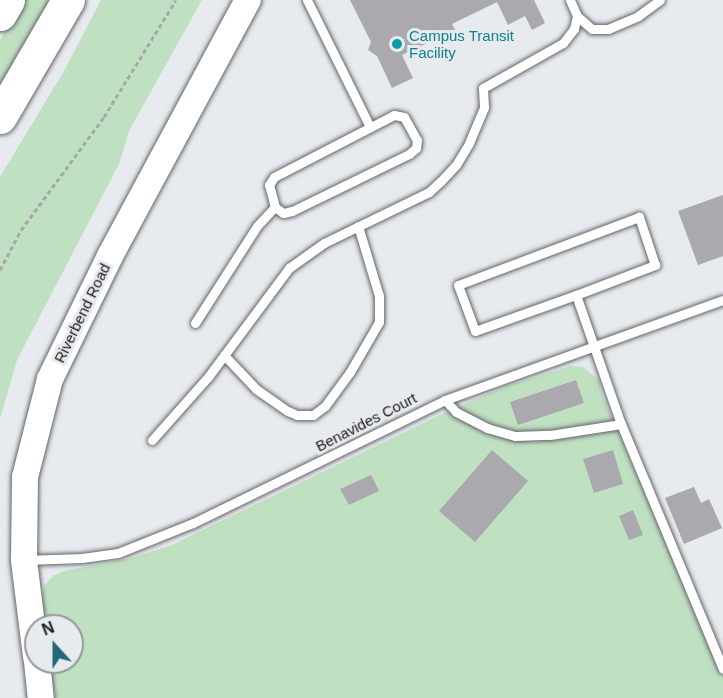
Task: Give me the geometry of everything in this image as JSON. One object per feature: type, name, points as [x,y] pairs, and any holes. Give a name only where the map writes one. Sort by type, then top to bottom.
[{"type":"highway","points":[[0,14],[8,0]]},
{"type":"highway","points":[[0,117],[68,0]]},
{"type":"street","name":"Riverbend Road","points":[[31,614],[24,560],[25,477],[50,379],[110,256],[248,0]]},
{"type":"street","points":[[38,674],[41,698]]},
{"type":"lane","points":[[307,0],[370,127]]},
{"type":"lane","points":[[570,0],[577,16],[592,29],[608,29],[638,16],[660,0]]},
{"type":"lane","points":[[152,440],[224,355],[289,268],[324,243],[429,192],[456,165],[469,143],[484,107],[483,88],[562,43],[574,29],[577,16]]},
{"type":"lane","points":[[394,115],[404,117],[417,140],[416,148],[409,154],[292,211],[283,213],[275,207],[269,184],[274,177],[370,127],[394,115]]},
{"type":"lane","points":[[195,323],[257,226],[275,207]]},
{"type":"lane","points":[[639,217],[655,265],[576,295],[475,331],[458,285],[639,217]]},
{"type":"lane","points":[[224,355],[256,389],[288,411],[297,415],[313,415],[325,406],[350,372],[379,322],[380,296],[358,226]]},
{"type":"lane","points":[[576,295],[621,424],[723,669]]},
{"type":"lane","name":"Benavides Court","points":[[24,560],[82,558],[117,553],[156,539],[333,457],[444,400],[594,344],[723,300]]},
{"type":"lane","points":[[444,400],[456,412],[487,428],[515,436],[550,435],[621,424]]},
{"type":"path","points":[[0,270],[21,230],[104,117],[176,0]]},
{"type":"green space","points":[[22,0],[52,0],[0,89],[0,40]]},
{"type":"green space","points":[[101,0],[202,0],[129,131],[119,164],[17,360],[0,419],[0,177],[64,71]]},
{"type":"green space","points":[[571,366],[583,367],[599,380],[602,394],[723,674],[723,698],[54,698],[51,674],[84,674],[84,614],[42,614],[41,603],[44,586],[53,576],[63,571],[128,559],[172,545],[444,413],[506,386]]},
{"type":"building","name":"Campus Transit Facility","points":[[350,0],[534,0],[545,23],[532,30],[525,16],[508,25],[497,2],[452,24],[455,30],[402,55],[413,78],[392,88],[377,56],[368,50],[371,42]]},
{"type":"building","points":[[723,195],[723,256],[698,265],[678,211]]},
{"type":"building","points":[[576,380],[584,403],[518,425],[510,402]]},
{"type":"building","points":[[492,450],[528,481],[475,542],[439,511]]},
{"type":"building","points":[[613,450],[623,484],[594,493],[583,459]]},
{"type":"building","points":[[371,475],[379,491],[349,505],[340,489]]},
{"type":"building","points":[[694,487],[701,503],[709,499],[722,528],[684,544],[665,498]]},
{"type":"building","points":[[633,510],[643,535],[629,540],[619,516]]},
{"type":"place","name":"Campus Transit Facility","points":[[397,44]]}]
